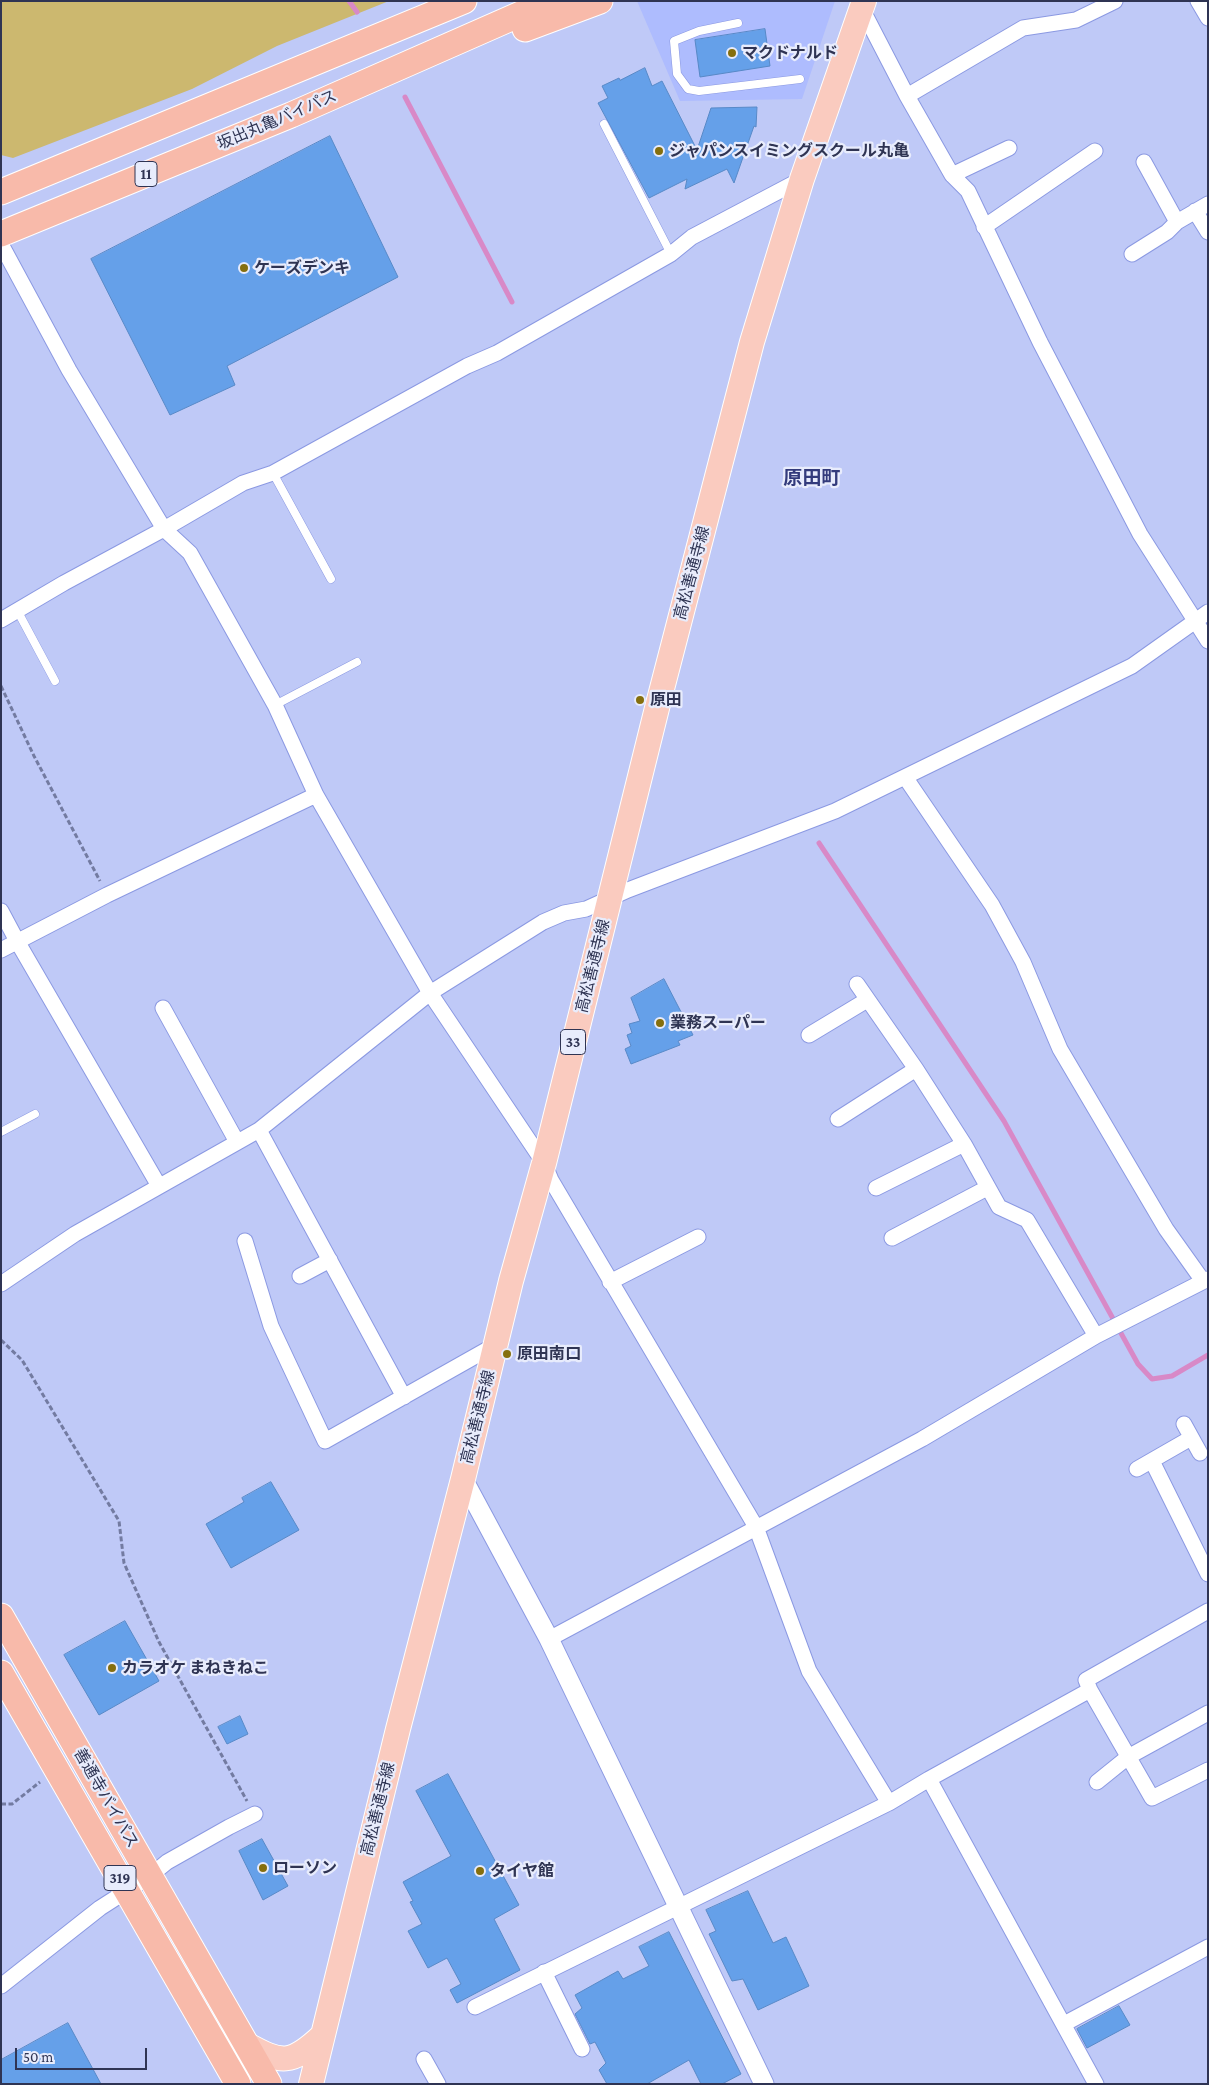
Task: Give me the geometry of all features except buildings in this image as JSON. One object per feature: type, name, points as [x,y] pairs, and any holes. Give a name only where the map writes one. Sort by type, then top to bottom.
[{"type":"highway","name":"11","points":[[256,87],[361,31],[432,1]]},
{"type":"highway","name":"11","points":[[1,192],[464,1]]},
{"type":"highway","name":"坂出丸亀バイパス","points":[[1,234],[291,115],[550,1]]},
{"type":"highway","points":[[291,115],[600,1]]},
{"type":"highway","name":"善通寺バイパス","points":[[1,1616],[269,2084]]},
{"type":"highway","name":"善通寺バイパス","points":[[1,1673],[238,2084]]},
{"type":"main road","name":"高松善通寺線","points":[[311,2084],[398,1728],[463,1479],[511,1281],[544,1162],[752,342],[802,178],[863,5]]},
{"type":"main road","points":[[246,2044],[268,2057],[286,2059],[299,2056],[322,2036]]},
{"type":"street","points":[[907,96],[1023,28],[1076,20],[1115,1]]},
{"type":"street","points":[[1198,1],[1208,18]]},
{"type":"street","points":[[863,5],[907,96],[952,175],[968,191],[1040,342],[1140,534],[1208,641]]},
{"type":"street","points":[[952,175],[1009,148]]},
{"type":"street","points":[[984,226],[1095,152]]},
{"type":"street","points":[[1144,162],[1177,222]]},
{"type":"street","points":[[1,620],[243,484],[273,473],[467,366],[497,353],[670,254],[692,237],[802,178]]},
{"type":"street","points":[[1132,254],[1167,232],[1177,222],[1202,208],[1208,232]]},
{"type":"street","points":[[1,244],[69,370],[164,529],[190,553],[275,705],[316,795],[430,993],[544,1162],[551,1180],[610,1282],[756,1527],[809,1670],[889,1803]]},
{"type":"street","points":[[1,1284],[75,1234],[260,1130],[430,993],[543,922],[564,913],[586,909],[628,890],[836,811],[1132,666],[1208,612]]},
{"type":"street","points":[[549,1639],[922,1439],[1096,1336],[1205,1280],[1166,1229],[1060,1049],[1023,962],[992,905],[905,777]]},
{"type":"street","points":[[1,950],[107,895],[316,795]]},
{"type":"street","points":[[1,910],[17,941],[159,1186]]},
{"type":"street","points":[[856,984],[916,1069],[964,1144],[999,1207],[1027,1220],[1096,1336]]},
{"type":"street","points":[[809,1035],[867,1000]]},
{"type":"street","points":[[163,1008],[237,1142]]},
{"type":"street","points":[[838,1119],[916,1069]]},
{"type":"street","points":[[260,1130],[404,1396]]},
{"type":"street","points":[[876,1188],[964,1144]]},
{"type":"street","points":[[892,1238],[987,1188]]},
{"type":"street","points":[[610,1282],[698,1237]]},
{"type":"street","points":[[244,1240],[271,1326],[325,1441],[496,1344]]},
{"type":"street","points":[[300,1276],[330,1260]]},
{"type":"street","points":[[1184,1424],[1200,1453]]},
{"type":"street","points":[[1137,1469],[1191,1438]]},
{"type":"street","points":[[1152,1461],[1208,1574]]},
{"type":"street","points":[[463,1479],[549,1639],[764,2084]]},
{"type":"street","points":[[1208,1611],[1086,1680],[1152,1798],[1208,1770]]},
{"type":"street","points":[[474,2007],[680,1908],[804,1844],[889,1803],[929,1778],[1090,1690]]},
{"type":"street","points":[[1098,1782],[1128,1757],[1208,1713]]},
{"type":"street","points":[[929,1778],[1096,2084]]},
{"type":"street","points":[[1,1986],[100,1908],[128,1892],[167,1862],[229,1826],[254,1814]]},
{"type":"street","points":[[1064,2024],[1208,1947]]},
{"type":"street","points":[[544,1972],[582,2049]]},
{"type":"street","points":[[424,2059],[438,2084]]},
{"type":"lane","points":[[738,23],[699,31],[674,41],[677,74],[688,89],[699,91],[800,79]]},
{"type":"lane","points":[[604,124],[670,254]]},
{"type":"lane","points":[[273,473],[331,579]]},
{"type":"lane","points":[[17,610],[55,681]]},
{"type":"lane","points":[[275,705],[357,662]]},
{"type":"lane","points":[[1,1132],[35,1114]]},
{"type":"path","points":[[1,686],[34,756],[107,895]]},
{"type":"path","points":[[1,1340],[22,1360],[119,1521],[124,1563],[159,1642],[254,1814]]},
{"type":"path","points":[[1,1804],[12,1804],[43,1781]]},
{"type":"shaded area","points":[[1,1],[389,1],[277,46],[192,89],[13,158],[1,155]]},
{"type":"shaded area","points":[[637,1],[835,1],[802,99],[680,101]]},
{"type":"waterway","points":[[349,1],[357,12]]},
{"type":"waterway","points":[[405,97],[512,302]]},
{"type":"waterway","points":[[819,843],[1004,1121],[1138,1364],[1152,1379],[1172,1376],[1208,1355]]},
{"type":"place","name":"マクドナルド","points":[[732,53]]},
{"type":"place","name":"ジャパンスイミングスクール丸亀","points":[[659,151]]},
{"type":"place","name":"ケーズデンキ","points":[[244,268]]},
{"type":"place","name":"原田","points":[[640,700]]},
{"type":"place","name":"業務スーパー","points":[[660,1023]]},
{"type":"place","name":"原田南口","points":[[507,1354]]},
{"type":"place","name":"カラオケ まねきねこ","points":[[112,1668]]},
{"type":"place","name":"ローソン","points":[[263,1868]]},
{"type":"place","name":"タイヤ館","points":[[480,1871]]},
{"type":"district","name":"原田町","points":[[812,478]]}]
